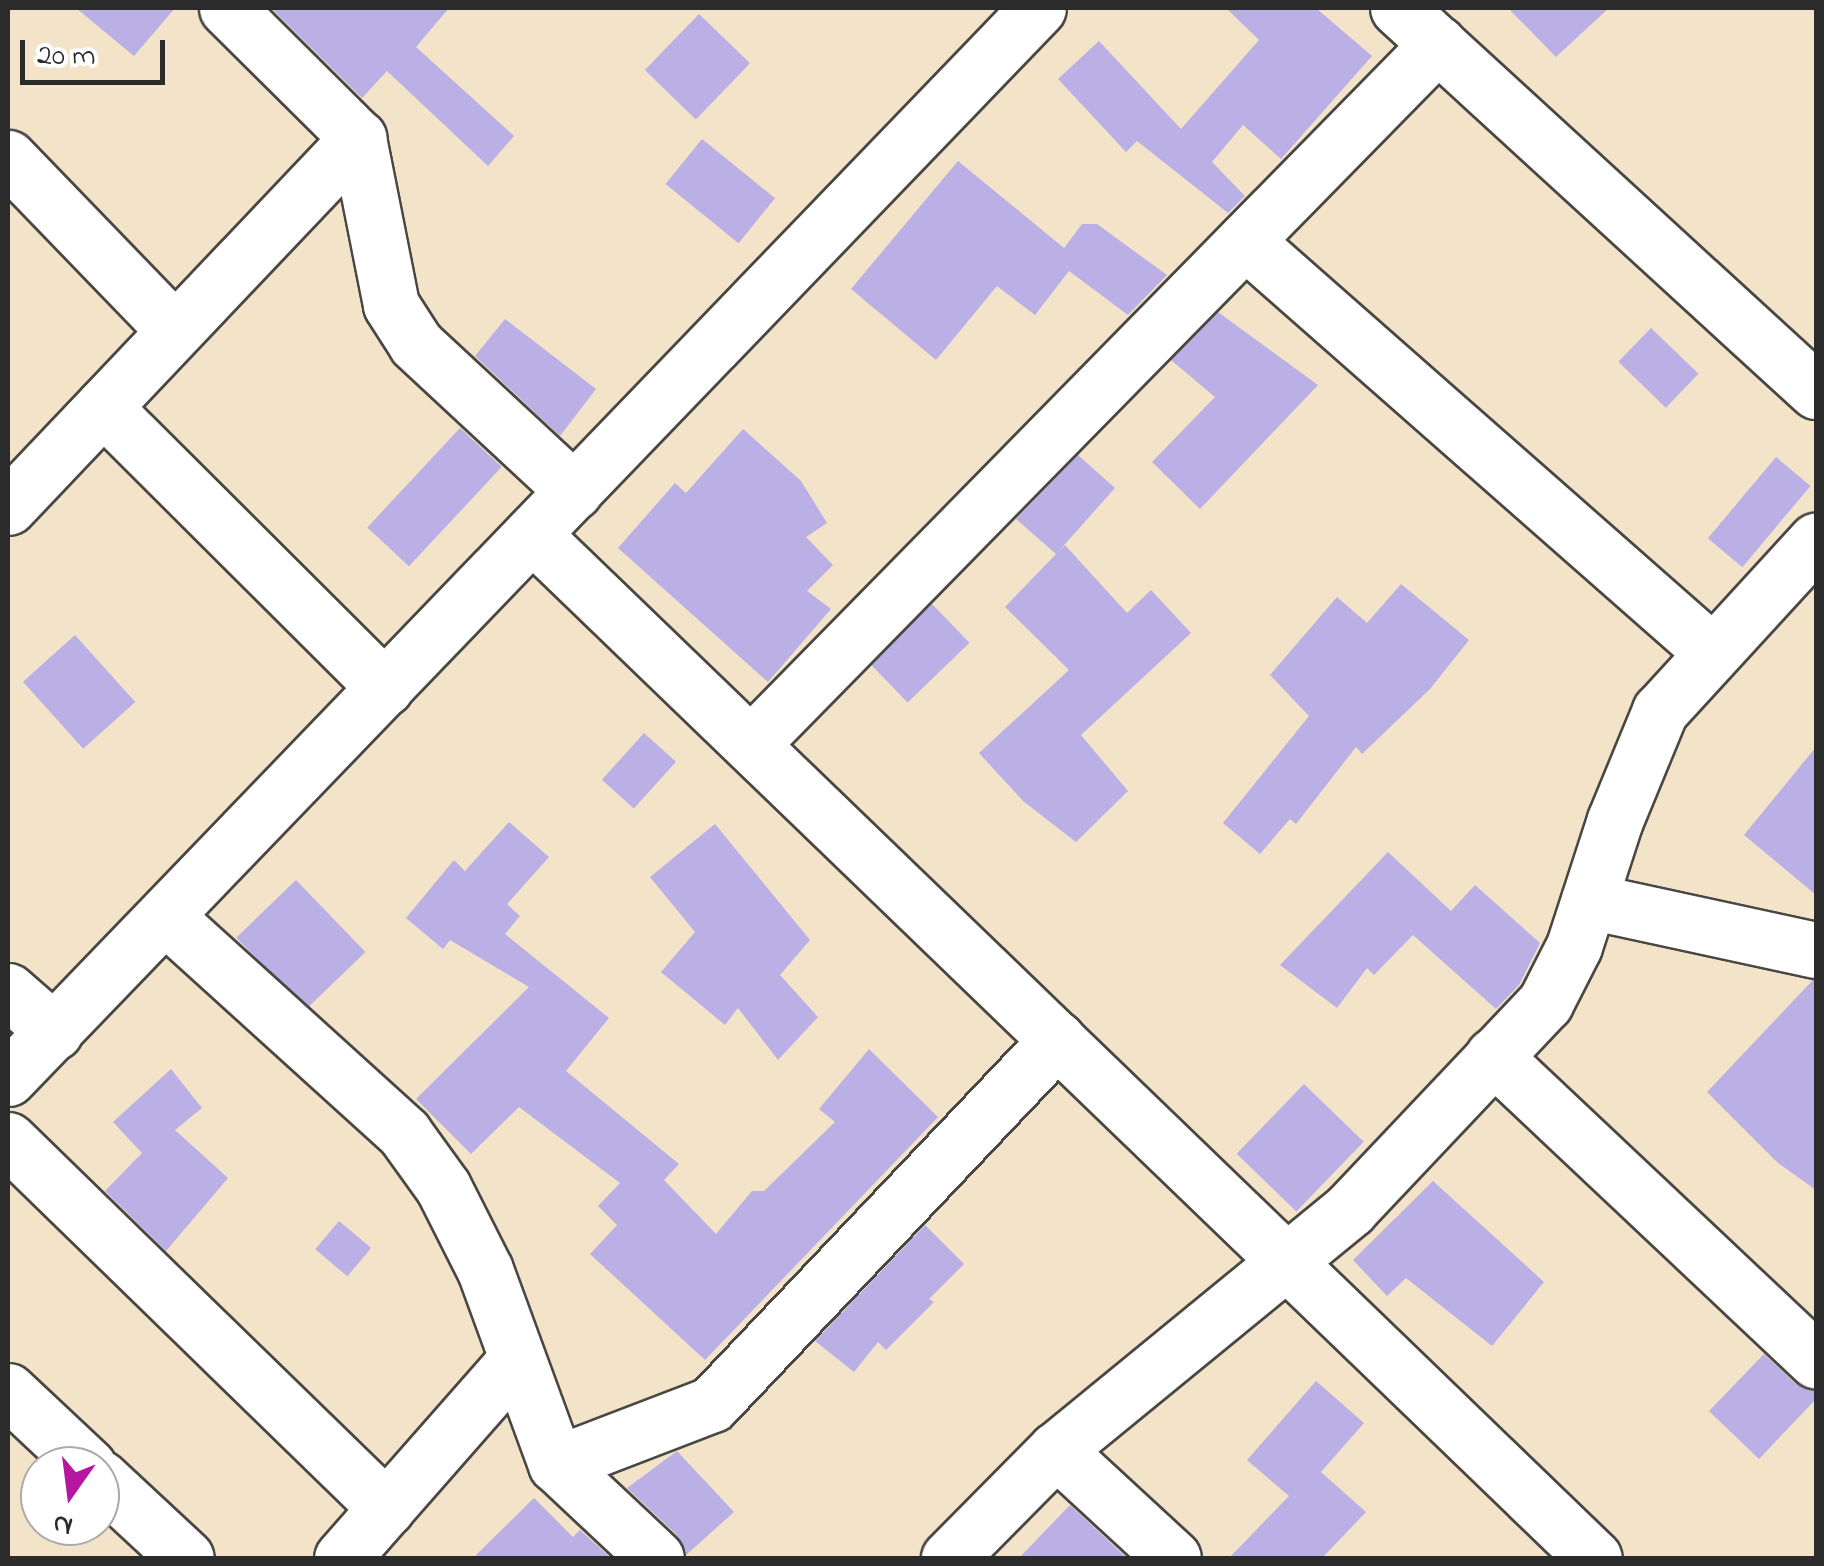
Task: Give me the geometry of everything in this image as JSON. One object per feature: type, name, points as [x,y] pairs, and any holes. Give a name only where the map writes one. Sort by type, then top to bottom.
[{"type":"street","points":[[227,8],[358,138],[391,305],[416,344],[574,491]]},
{"type":"street","points":[[1398,8],[1816,392]]},
{"type":"street","points":[[8,1078],[574,491],[1010,17]]},
{"type":"street","points":[[751,744],[1438,44]]},
{"type":"street","points":[[8,507],[358,138]]},
{"type":"street","points":[[8,158],[175,330]]},
{"type":"street","points":[[1245,241],[1712,652]]},
{"type":"street","points":[[103,406],[385,688]]},
{"type":"street","points":[[532,534],[1594,1558]]},
{"type":"street","points":[[949,1558],[1056,1450],[1350,1209],[1545,1003],[1589,902],[1660,711],[1816,541]]},
{"type":"street","points":[[1589,902],[1816,950]]},
{"type":"street","points":[[166,917],[404,1133],[442,1187],[485,1270],[556,1464],[656,1558]]},
{"type":"street","points":[[8,990],[55,1032]]},
{"type":"street","points":[[556,1464],[712,1404],[1057,1040]]},
{"type":"street","points":[[1493,1056],[1816,1360]]},
{"type":"street","points":[[8,1140],[386,1508]]},
{"type":"street","points":[[342,1558],[516,1360]]},
{"type":"street","points":[[8,1391],[67,1446]]},
{"type":"street","points":[[1056,1450],[1173,1558]]},
{"type":"street","points":[[120,1497],[186,1558]]},
{"type":"building","points":[[76,8],[175,8],[134,56]]},
{"type":"building","points":[[271,8],[449,8],[416,47],[514,136],[488,166],[387,71],[362,98]]},
{"type":"building","points":[[1226,8],[1316,8],[1372,56],[1281,159],[1243,125],[1212,162],[1245,196],[1228,213],[1137,141],[1126,152],[1058,79],[1099,41],[1181,129],[1259,40]]},
{"type":"building","points":[[1508,8],[1609,8],[1556,57]]},
{"type":"building","points":[[699,14],[750,63],[696,119],[645,70]]},
{"type":"building","points":[[702,139],[775,198],[739,243],[665,184]]},
{"type":"building","points":[[958,161],[1064,248],[1082,224],[1097,224],[1167,275],[1128,315],[1069,271],[1035,315],[997,286],[936,360],[851,289]]},
{"type":"building","points":[[1218,312],[1318,385],[1200,509],[1152,462],[1215,397],[1171,360]]},
{"type":"building","points":[[505,319],[596,389],[560,436],[475,356]]},
{"type":"building","points":[[1651,328],[1698,374],[1666,408],[1618,362]]},
{"type":"building","points":[[460,428],[502,467],[409,566],[367,527]]},
{"type":"building","points":[[743,429],[801,481],[827,523],[806,537],[833,565],[807,591],[831,609],[768,682],[618,548],[675,483],[686,493]]},
{"type":"building","points":[[1078,455],[1115,488],[1057,553],[1065,545],[1127,613],[1151,590],[1191,633],[1081,735],[1128,791],[1076,842],[1023,801],[979,753],[1069,670],[1005,607],[1056,554],[1016,519]]},
{"type":"building","points":[[1776,457],[1810,486],[1742,567],[1708,538]]},
{"type":"building","points":[[1401,584],[1469,640],[1430,689],[1362,754],[1356,747],[1296,824],[1290,819],[1260,854],[1223,823],[1309,716],[1270,675],[1337,597],[1367,623]]},
{"type":"building","points":[[932,604],[970,643],[908,703],[870,664]]},
{"type":"building","points":[[75,635],[135,702],[83,749],[23,682]]},
{"type":"building","points":[[644,733],[676,762],[634,809],[602,780]]},
{"type":"building","points":[[1816,747],[1816,895],[1744,835]]},
{"type":"building","points":[[509,822],[549,857],[507,904],[520,916],[505,934],[609,1018],[566,1071],[679,1164],[664,1180],[716,1234],[752,1191],[764,1191],[835,1122],[819,1109],[869,1049],[938,1117],[705,1360],[590,1254],[617,1225],[598,1206],[620,1183],[519,1107],[471,1154],[416,1099],[529,987],[450,940],[443,949],[406,918],[454,860],[465,871]]},
{"type":"building","points":[[715,824],[810,940],[780,975],[818,1017],[778,1060],[738,1008],[725,1025],[661,972],[695,932],[650,877]]},
{"type":"building","points":[[1388,852],[1451,911],[1475,885],[1540,943],[1519,985],[1496,1009],[1413,935],[1374,975],[1367,968],[1337,1008],[1280,965]]},
{"type":"building","points":[[296,880],[365,952],[306,1010],[236,938]]},
{"type":"building","points":[[1813,980],[1816,1190],[1778,1163],[1707,1092]]},
{"type":"building","points":[[171,1069],[202,1108],[175,1130],[228,1178],[166,1251],[105,1191],[142,1153],[113,1122]]},
{"type":"building","points":[[1304,1084],[1364,1142],[1296,1211],[1237,1154]]},
{"type":"building","points":[[1433,1181],[1544,1282],[1492,1346],[1406,1278],[1387,1296],[1353,1260]]},
{"type":"building","points":[[339,1221],[371,1248],[347,1276],[315,1249]]},
{"type":"building","points":[[925,1225],[964,1264],[929,1299],[934,1302],[886,1350],[878,1342],[854,1372],[815,1341]]},
{"type":"building","points":[[1764,1354],[1795,1383],[1816,1390],[1816,1399],[1759,1459],[1709,1411]]},
{"type":"building","points":[[1316,1381],[1364,1423],[1321,1472],[1366,1512],[1322,1558],[1229,1558],[1289,1496],[1247,1460]]},
{"type":"building","points":[[677,1451],[734,1512],[686,1555],[677,1535],[627,1488]]},
{"type":"building","points":[[534,1498],[573,1537],[580,1530],[611,1558],[473,1558]]},
{"type":"building","points":[[1070,1505],[1127,1558],[1019,1558]]}]
